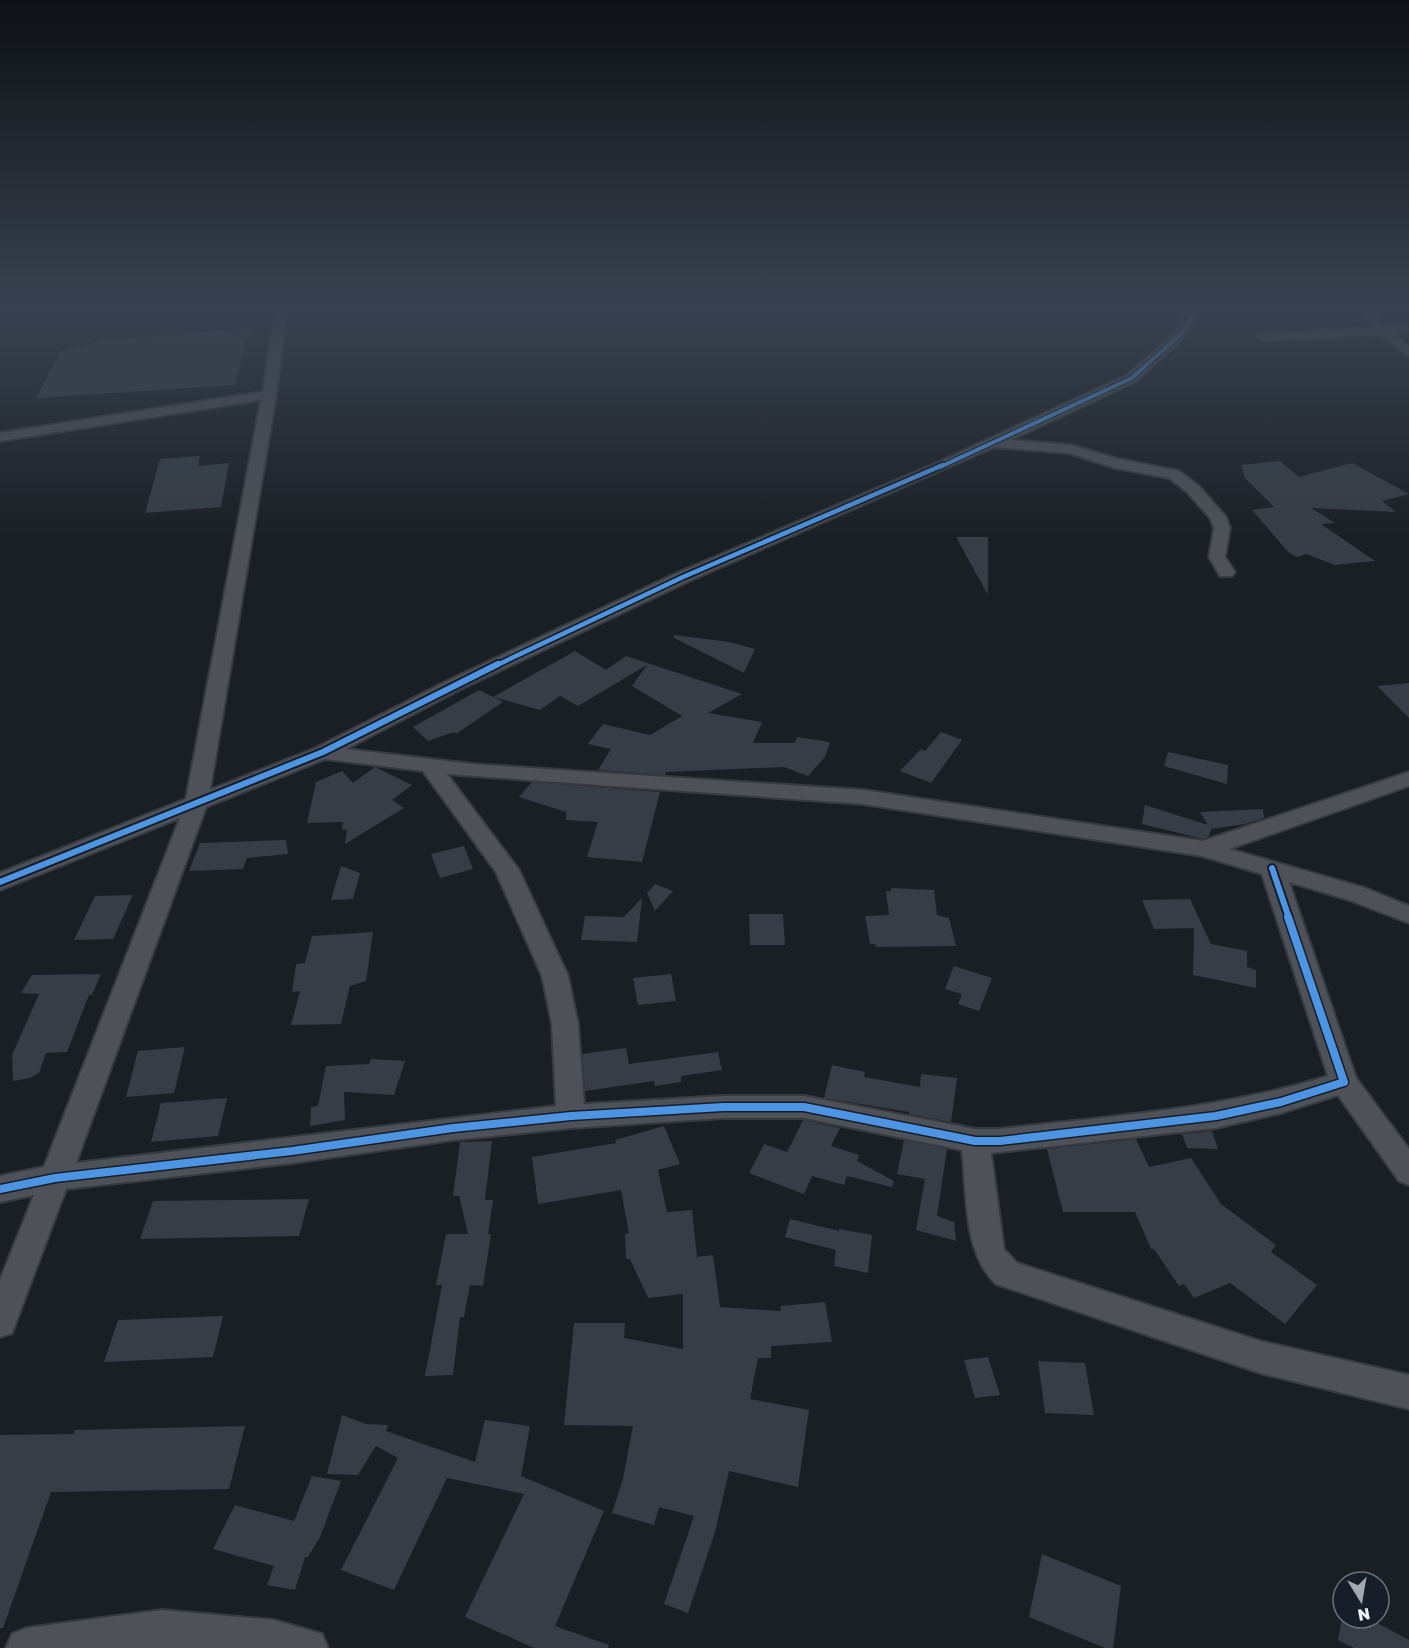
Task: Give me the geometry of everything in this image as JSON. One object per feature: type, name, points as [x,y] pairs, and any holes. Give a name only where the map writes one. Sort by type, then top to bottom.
[{"type":"street","points":[[0,1322],[182,847],[197,801],[270,387]]},
{"type":"street","points":[[0,882],[323,752],[454,685],[683,577],[991,443],[1113,387]]},
{"type":"street","points":[[0,437],[269,395]]},
{"type":"street","points":[[991,443],[1071,449],[1115,463],[1174,474],[1193,489],[1218,517],[1222,528],[1217,557],[1226,573]]},
{"type":"street","points":[[323,752],[472,771],[863,797],[1204,849],[1358,894],[1409,915]]},
{"type":"street","points":[[430,766],[507,870],[555,976],[565,1024],[571,1116]]},
{"type":"street","points":[[1204,849],[1409,780]]},
{"type":"street","points":[[1272,868],[1344,1082],[1409,1172]]},
{"type":"street","points":[[0,1189],[55,1178],[302,1149],[453,1128],[571,1116],[723,1107],[804,1107],[975,1140],[1000,1141],[1216,1116],[1281,1102],[1344,1082]]},
{"type":"street","points":[[975,1140],[989,1251],[996,1264],[1007,1274],[1260,1357],[1409,1392]]},
{"type":"street","points":[[26,1648],[162,1630],[274,1640],[308,1648]]},
{"type":"building","points":[[42,387],[206,387],[36,398]]},
{"type":"building","points":[[200,456],[198,466],[229,463],[221,507],[145,513],[160,459]]},
{"type":"building","points":[[1280,461],[1299,477],[1352,463],[1409,494],[1382,501],[1396,512],[1311,508],[1335,523],[1321,524],[1375,561],[1335,565],[1306,554],[1297,557],[1289,553],[1252,510],[1274,507],[1245,478],[1241,465]]},
{"type":"building","points":[[956,537],[988,537],[988,595]]},
{"type":"building","points":[[674,635],[729,642],[755,649],[744,673],[674,638]]},
{"type":"building","points":[[575,651],[606,670],[626,656],[742,694],[708,713],[762,722],[753,743],[795,743],[797,737],[830,742],[825,757],[808,776],[784,767],[666,772],[665,775],[598,770],[611,749],[588,744],[603,724],[650,735],[682,716],[632,686],[647,665],[578,706],[560,696],[540,710],[494,697],[503,702],[456,734],[454,732],[428,741],[413,727],[479,690],[493,697]]},
{"type":"building","points":[[1409,683],[1409,718],[1377,686]]},
{"type":"building","points":[[941,732],[962,740],[931,783],[900,771],[921,749],[925,751]]},
{"type":"building","points":[[1168,752],[1228,765],[1227,784],[1164,766]]},
{"type":"building","points":[[375,767],[412,785],[392,800],[404,808],[345,844],[347,829],[342,830],[343,822],[307,823],[316,782],[342,771],[353,783]]},
{"type":"building","points":[[532,782],[660,792],[642,862],[587,857],[598,822],[566,820],[566,812],[519,797]]},
{"type":"building","points":[[1145,805],[1208,825],[1200,812],[1263,809],[1264,818],[1245,824],[1211,829],[1209,836],[1203,839],[1142,824]]},
{"type":"building","points":[[286,840],[288,854],[247,858],[243,869],[189,871],[200,843]]},
{"type":"building","points":[[464,846],[473,869],[440,878],[431,854]]},
{"type":"building","points":[[341,866],[360,873],[353,899],[331,900]]},
{"type":"building","points":[[655,884],[673,891],[655,911],[647,893]]},
{"type":"building","points":[[891,888],[934,890],[937,915],[949,918],[956,946],[876,947],[875,944],[870,944],[865,916],[889,915],[886,891],[891,891]]},
{"type":"building","points":[[133,895],[113,939],[74,940],[95,896]]},
{"type":"building","points":[[642,898],[637,942],[581,940],[585,916],[624,917]]},
{"type":"building","points":[[1190,899],[1211,944],[1247,951],[1247,967],[1256,970],[1256,988],[1193,975],[1194,928],[1154,929],[1142,900]]},
{"type":"building","points":[[749,914],[783,914],[785,945],[750,945]]},
{"type":"building","points":[[373,932],[366,981],[350,986],[341,1024],[291,1025],[300,991],[292,992],[296,964],[305,963],[312,936]]},
{"type":"building","points":[[954,966],[992,978],[979,1011],[958,1004],[962,994],[945,989]]},
{"type":"building","points":[[101,974],[92,995],[89,995],[67,1052],[46,1053],[39,1073],[30,1078],[13,1081],[12,1055],[39,994],[21,993],[32,975]]},
{"type":"building","points":[[671,974],[676,1001],[638,1005],[633,978]]},
{"type":"building","points":[[185,1047],[174,1093],[126,1097],[138,1051]]},
{"type":"building","points":[[626,1048],[629,1064],[718,1052],[722,1070],[681,1076],[681,1082],[655,1086],[654,1081],[585,1091],[582,1054]]},
{"type":"building","points":[[371,1059],[405,1061],[394,1095],[344,1092],[345,1120],[310,1126],[311,1107],[318,1106],[326,1066],[369,1064]]},
{"type":"building","points":[[832,1065],[865,1072],[864,1077],[920,1087],[921,1074],[957,1078],[951,1122],[909,1114],[909,1112],[824,1098]]},
{"type":"building","points":[[227,1098],[218,1136],[151,1142],[161,1103]]},
{"type":"building","points":[[803,1120],[840,1128],[831,1146],[859,1155],[857,1161],[894,1181],[892,1187],[847,1176],[844,1185],[812,1176],[804,1194],[749,1173],[764,1144],[787,1152]]},
{"type":"building","points":[[664,1126],[680,1164],[658,1170],[667,1212],[692,1210],[697,1257],[713,1255],[720,1307],[781,1311],[780,1306],[825,1302],[832,1342],[771,1346],[771,1358],[758,1358],[750,1399],[809,1410],[798,1487],[729,1471],[715,1532],[688,1613],[664,1604],[694,1516],[659,1507],[654,1525],[612,1513],[623,1479],[633,1426],[564,1425],[574,1323],[625,1323],[624,1338],[683,1349],[683,1294],[648,1298],[630,1259],[626,1259],[625,1234],[629,1233],[621,1190],[538,1204],[532,1157],[616,1143],[615,1140]]},
{"type":"building","points":[[1212,1131],[1218,1149],[1187,1148],[1182,1134]]},
{"type":"building","points":[[1136,1139],[1149,1167],[1191,1158],[1221,1204],[1276,1245],[1271,1252],[1317,1285],[1285,1324],[1230,1283],[1194,1298],[1184,1284],[1179,1286],[1154,1249],[1151,1249],[1135,1212],[1063,1212],[1047,1149]]},
{"type":"building","points":[[904,1140],[947,1149],[937,1216],[954,1222],[956,1241],[916,1230],[925,1179],[897,1174]]},
{"type":"building","points":[[492,1141],[485,1200],[493,1200],[488,1234],[491,1234],[483,1286],[470,1285],[464,1317],[460,1317],[453,1375],[425,1376],[442,1285],[436,1285],[446,1234],[468,1234],[459,1196],[453,1196],[460,1142]]},
{"type":"building","points":[[309,1199],[299,1236],[140,1239],[153,1201]]},
{"type":"building","points":[[790,1219],[839,1231],[839,1229],[872,1235],[868,1273],[834,1266],[836,1250],[785,1237]]},
{"type":"building","points":[[223,1316],[213,1357],[104,1362],[118,1320]]},
{"type":"building","points":[[988,1357],[1000,1395],[975,1398],[964,1360]]},
{"type":"building","points":[[1038,1361],[1085,1363],[1094,1415],[1045,1413]]},
{"type":"building","points":[[342,1415],[366,1424],[388,1425],[386,1431],[475,1462],[485,1420],[530,1426],[521,1476],[604,1511],[555,1626],[609,1645],[608,1648],[534,1648],[465,1617],[524,1494],[447,1478],[394,1590],[341,1570],[398,1458],[376,1446],[358,1475],[327,1474]]},
{"type":"building","points":[[245,1426],[229,1489],[51,1492],[3,1628],[0,1628],[0,1435],[74,1434],[75,1430]]},
{"type":"building","points":[[312,1476],[341,1481],[320,1537],[308,1557],[305,1557],[295,1590],[267,1585],[274,1566],[213,1549],[235,1505],[294,1521]]},
{"type":"building","points":[[1042,1554],[1121,1586],[1113,1648],[1105,1648],[1029,1617]]},
{"type":"building","points":[[1340,1630],[1390,1630],[1409,1640],[1409,1648],[1354,1648],[1338,1640]]},
{"type":"cycle path","points":[[0,882],[323,752],[454,685],[683,577],[944,465],[1113,387]]},
{"type":"cycle path","points":[[0,1189],[55,1178],[292,1151],[453,1128],[571,1116],[723,1107],[804,1107],[975,1141],[1000,1141],[1216,1116],[1281,1102],[1344,1082],[1272,868]]}]
